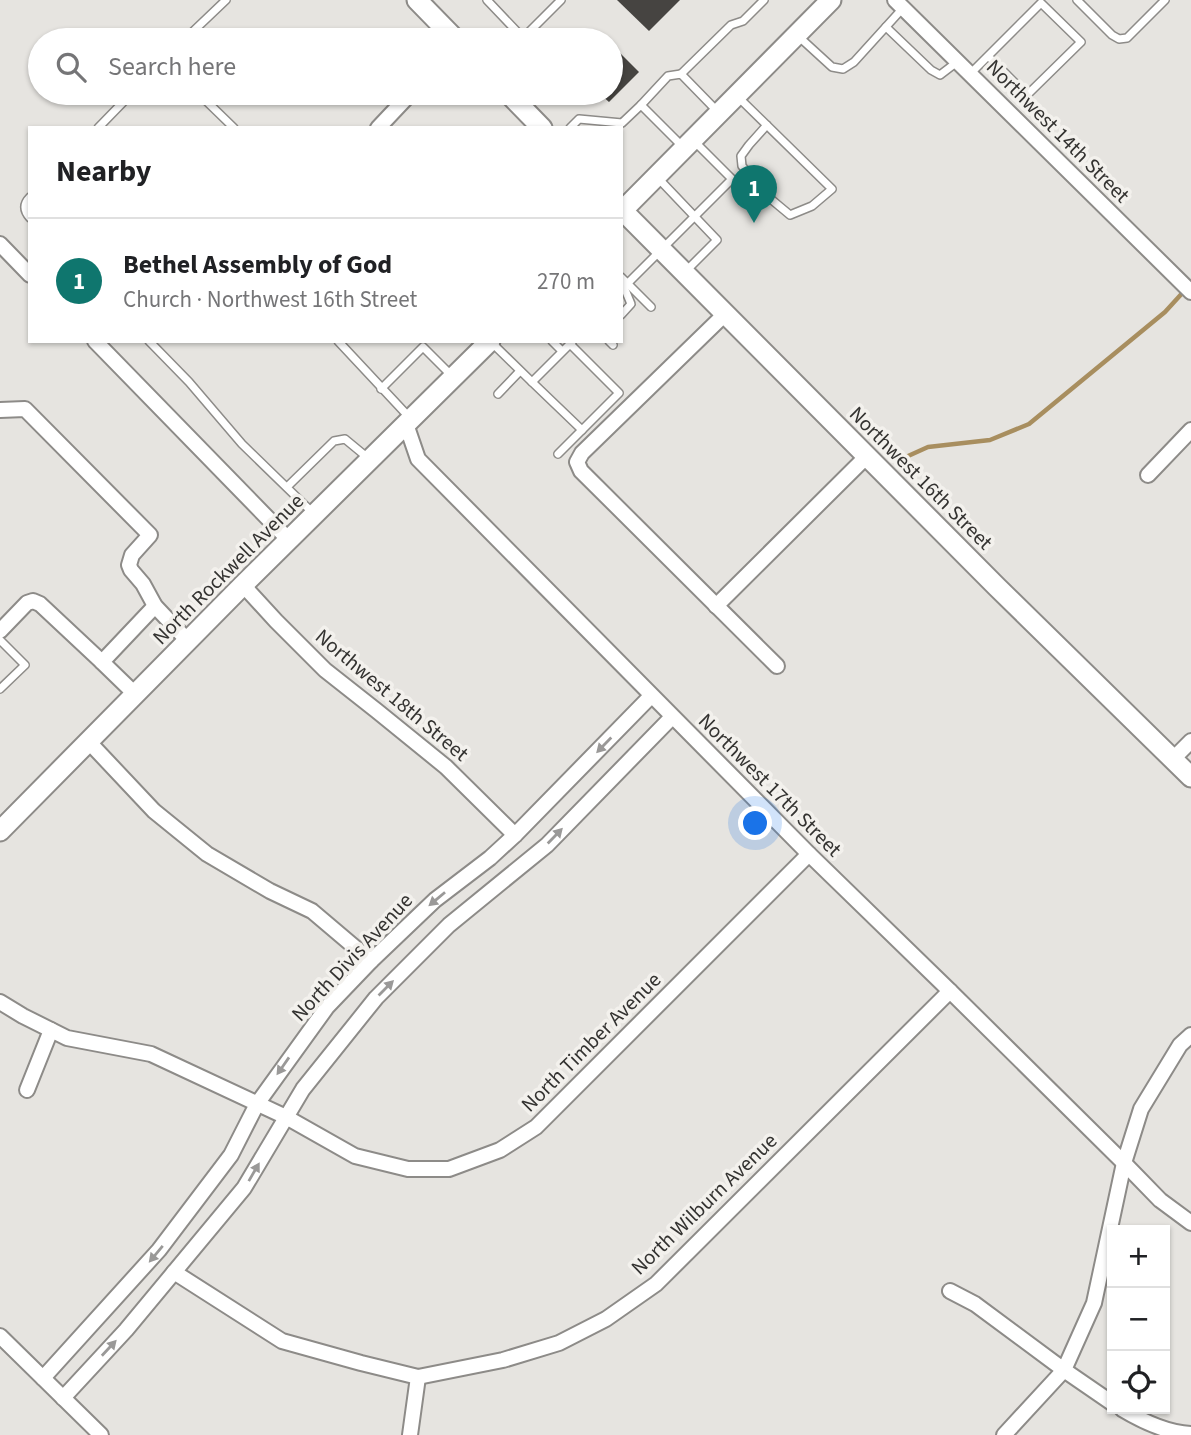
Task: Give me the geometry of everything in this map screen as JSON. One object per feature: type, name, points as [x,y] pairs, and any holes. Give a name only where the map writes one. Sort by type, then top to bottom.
[{"type":"main road","points":[[623,210],[831,0]]},
{"type":"main road","points":[[423,2],[446,28]]},
{"type":"main road","points":[[520,105],[540,126]]},
{"type":"main road","name":"Northwest 16th Street","points":[[623,212],[997,587],[1191,777]]},
{"type":"main road","name":"North Rockwell Avenue","points":[[0,831],[483,345]]},
{"type":"street","name":"Northwest 14th Street","points":[[899,4],[1188,289]]},
{"type":"street","points":[[379,126],[399,105]]},
{"type":"street","points":[[0,244],[28,273]]},
{"type":"street","points":[[725,314],[582,453],[577,462],[581,471],[777,666]]},
{"type":"street","points":[[97,343],[289,540]]},
{"type":"street","points":[[0,410],[24,409],[150,536],[132,555],[129,565],[155,606],[188,641]]},
{"type":"street","name":"Northwest 17th Street","points":[[408,421],[418,459],[809,854],[1160,1200],[1191,1223]]},
{"type":"street","points":[[1148,475],[1191,430]]},
{"type":"street","points":[[716,606],[867,456]]},
{"type":"street","name":"Northwest 18th Street","points":[[243,585],[325,670],[446,767],[515,835]]},
{"type":"street","points":[[0,631],[27,603],[33,601],[40,604],[136,695]]},
{"type":"street","points":[[102,662],[155,606]]},
{"type":"street","name":"North Divis Avenue","points":[[43,1378],[159,1250],[231,1155],[257,1104],[327,1007],[435,900],[515,835],[651,696]]},
{"type":"street","points":[[63,1398],[126,1330],[244,1188],[303,1089],[376,998],[449,925],[547,845],[672,717]]},
{"type":"street","points":[[1173,759],[1191,741]]},
{"type":"street","points":[[89,742],[154,811],[207,854],[270,891],[312,911],[371,961]]},
{"type":"street","name":"North Timber Avenue","points":[[0,1002],[67,1038],[151,1054],[286,1117],[355,1156],[408,1169],[449,1169],[500,1150],[536,1127],[809,854]]},
{"type":"street","name":"North Wilburn Avenue","points":[[174,1272],[282,1341],[418,1377],[503,1360],[559,1343],[606,1319],[656,1284],[950,991]]},
{"type":"street","points":[[27,1090],[51,1030]]},
{"type":"street","points":[[1004,1435],[1063,1370],[1094,1303],[1124,1163],[1141,1109],[1180,1045],[1191,1035]]},
{"type":"street","points":[[950,1292],[975,1304],[1107,1400]]},
{"type":"street","points":[[0,1336],[101,1435]]},
{"type":"street","points":[[410,1435],[418,1377]]},
{"type":"street","points":[[1130,1414],[1178,1434],[1191,1434]]},
{"type":"lane","points":[[197,28],[226,0]]},
{"type":"lane","points":[[487,0],[512,28]]},
{"type":"lane","points":[[533,28],[561,0]]},
{"type":"lane","points":[[572,126],[579,119],[622,123],[668,76],[681,74],[732,25],[743,21],[764,0]]},
{"type":"lane","points":[[1077,0],[1111,35],[1119,39],[1127,38],[1165,0]]},
{"type":"lane","points":[[796,35],[832,67],[843,69],[855,62],[886,27],[899,4]]},
{"type":"lane","points":[[970,74],[1041,4],[1081,42],[1027,95],[988,57]]},
{"type":"lane","points":[[886,27],[931,70],[940,75],[957,62]]},
{"type":"lane","points":[[681,74],[719,114]]},
{"type":"lane","points":[[737,95],[832,189],[812,206],[790,215],[772,200],[742,166],[741,156],[767,125]]},
{"type":"lane","points":[[100,126],[120,105]]},
{"type":"lane","points":[[210,105],[232,126]]},
{"type":"lane","points":[[624,287],[732,179],[641,106]]},
{"type":"lane","points":[[656,177],[717,240],[685,273]]},
{"type":"lane","points":[[28,199],[24,202],[28,216]]},
{"type":"lane","points":[[624,287],[651,307]]},
{"type":"lane","points":[[623,313],[631,304],[624,287]]},
{"type":"lane","points":[[151,343],[189,382],[242,444],[314,515]]},
{"type":"lane","points":[[340,343],[408,421]]},
{"type":"lane","points":[[554,343],[562,351]]},
{"type":"lane","points":[[531,382],[570,343]]},
{"type":"lane","points":[[558,454],[619,393],[572,343]]},
{"type":"lane","points":[[483,345],[520,371],[582,430]]},
{"type":"lane","points":[[381,389],[423,347],[453,377]]},
{"type":"lane","points":[[498,394],[520,371]]},
{"type":"lane","points":[[286,487],[334,441],[345,439],[370,460]]},
{"type":"lane","points":[[0,640],[25,665],[0,689]]},
{"type":"building","points":[[617,0],[680,0],[649,31]]},
{"type":"building","points":[[623,56],[639,72],[623,88]]},
{"type":"waterway","points":[[897,461],[928,447],[990,440],[1029,424],[1165,312],[1186,289]]},
{"type":"place","name":"Bethel Assembly of God","points":[[754,223]]}]
